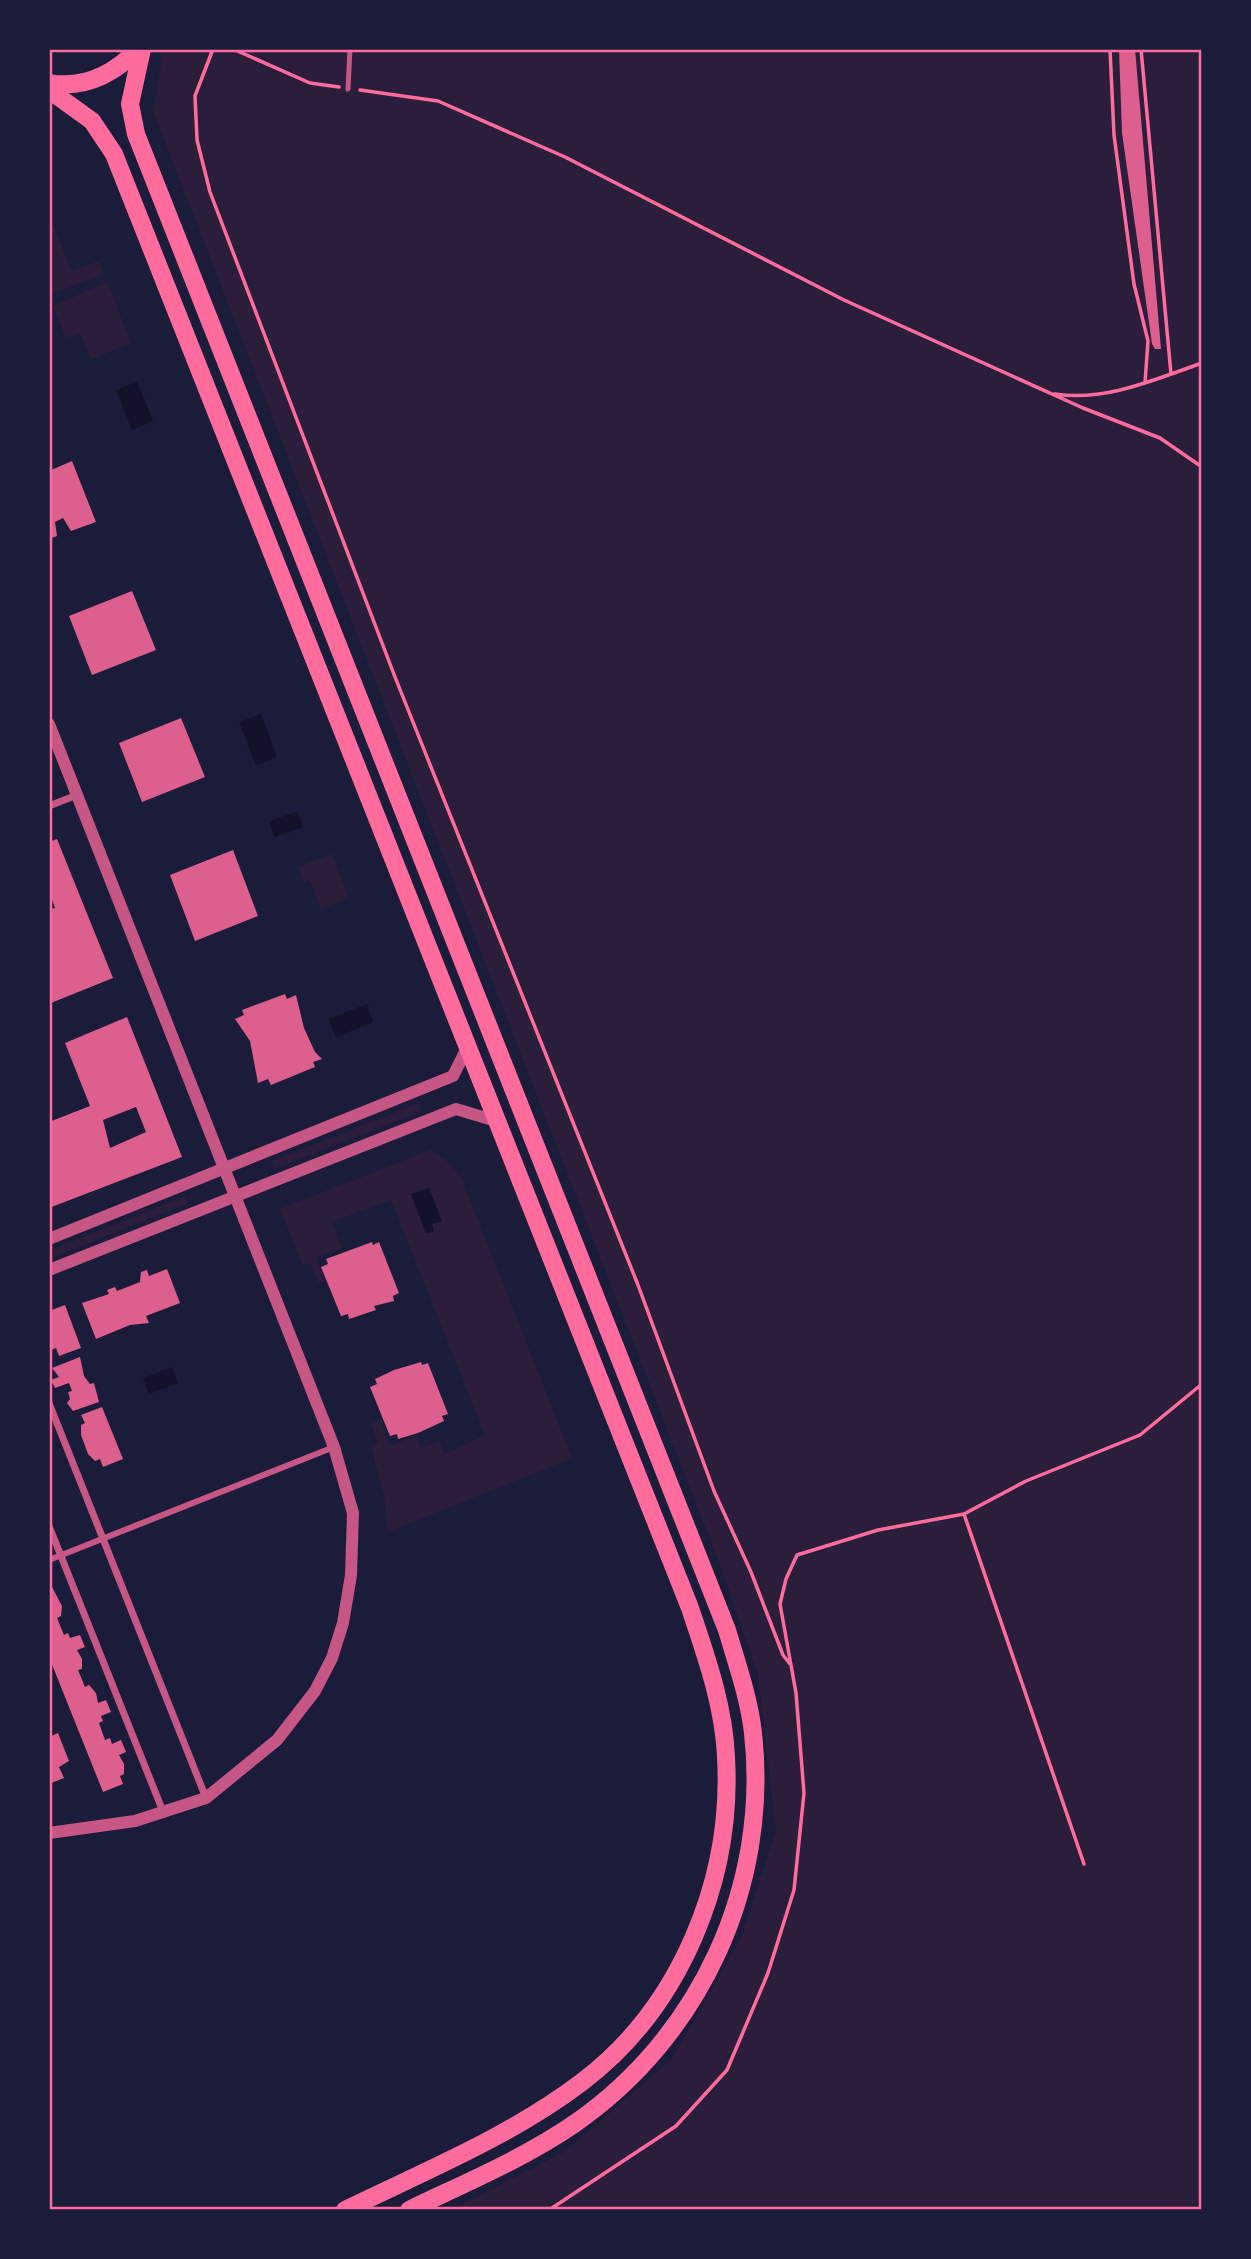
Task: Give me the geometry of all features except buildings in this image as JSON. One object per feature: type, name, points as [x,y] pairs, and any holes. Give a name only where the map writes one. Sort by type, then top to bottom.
[{"type":"main road","points":[[49,83],[71,84],[101,77],[140,49]]},
{"type":"main road","points":[[140,49],[130,104],[136,134],[727,1630],[752,1732],[755,1795],[747,1865],[722,1946],[685,2013],[658,2048],[603,2102],[576,2123],[528,2152],[409,2210]]},
{"type":"main road","points":[[49,90],[92,121],[114,154],[702,1645],[721,1719],[726,1755],[723,1834],[708,1903],[690,1945],[659,1999],[629,2040],[582,2082],[516,2126],[345,2210]]},
{"type":"street","points":[[49,724],[222,1170],[334,1447],[353,1513],[351,1575],[343,1623],[332,1658],[315,1691],[278,1740],[206,1798],[164,1814],[49,1833]]},
{"type":"street","points":[[49,806],[77,795]]},
{"type":"street","points":[[49,1239],[453,1076],[467,1048]]},
{"type":"street","points":[[49,1270],[456,1110],[496,1121]]},
{"type":"street","points":[[49,1403],[206,1798]]},
{"type":"street","points":[[49,1560],[334,1447]]},
{"type":"street","points":[[49,1526],[164,1814]]},
{"type":"lane","points":[[348,89],[350,49]]},
{"type":"path","points":[[213,49],[195,96],[197,140],[211,192],[385,652],[638,1285],[714,1491],[751,1572],[783,1656],[790,1664]]},
{"type":"path","points":[[233,49],[310,83],[438,101],[565,157],[821,289],[1048,392],[1160,438],[1202,467]]},
{"type":"path","points":[[1110,49],[1114,135],[1134,284],[1148,341],[1145,383]]},
{"type":"path","points":[[1141,49],[1171,374]]},
{"type":"path","points":[[1048,392],[1071,396],[1145,383],[1202,363]]},
{"type":"path","points":[[549,2210],[676,2126],[727,2070],[768,1973],[794,1890],[804,1793],[796,1693],[780,1604],[786,1579],[797,1555],[878,1530],[964,1514],[1026,1481],[1140,1435],[1202,1384]]},
{"type":"path","points":[[964,1514],[1084,1864]]},
{"type":"shaded area","points":[[164,49],[1202,49],[1202,2210],[451,2210],[564,2152],[672,2059],[741,1938],[776,1830],[758,1674],[719,1562],[153,111]]},
{"type":"shaded area","points":[[49,212],[71,271],[99,261],[104,274],[49,295]]},
{"type":"shaded area","points":[[107,282],[131,343],[91,359],[80,333],[66,338],[53,306]]},
{"type":"shaded area","points":[[137,382],[153,421],[132,430],[116,390]]},
{"type":"shaded area","points":[[261,714],[277,757],[256,765],[239,722]]},
{"type":"shaded area","points":[[297,811],[303,827],[275,837],[269,822]]},
{"type":"shaded area","points":[[332,854],[349,898],[321,909],[310,880],[304,882],[298,867]]},
{"type":"shaded area","points":[[367,1004],[373,1022],[336,1037],[329,1019]]},
{"type":"shaded area","points":[[419,1103],[422,1111],[275,1169],[272,1161]]},
{"type":"shaded area","points":[[430,1150],[444,1158],[460,1175],[572,1458],[388,1532],[384,1496],[371,1447],[378,1443],[371,1424],[381,1420],[390,1446],[416,1435],[421,1448],[439,1441],[445,1454],[485,1435],[391,1200],[332,1222],[342,1248],[316,1258],[324,1280],[318,1283],[311,1263],[303,1266],[280,1209]]},
{"type":"shaded area","points":[[429,1188],[442,1221],[432,1224],[434,1231],[426,1234],[411,1194]]},
{"type":"shaded area","points":[[186,1196],[189,1203],[49,1259],[49,1250]]},
{"type":"shaded area","points":[[172,1367],[178,1383],[149,1394],[143,1378]]}]
